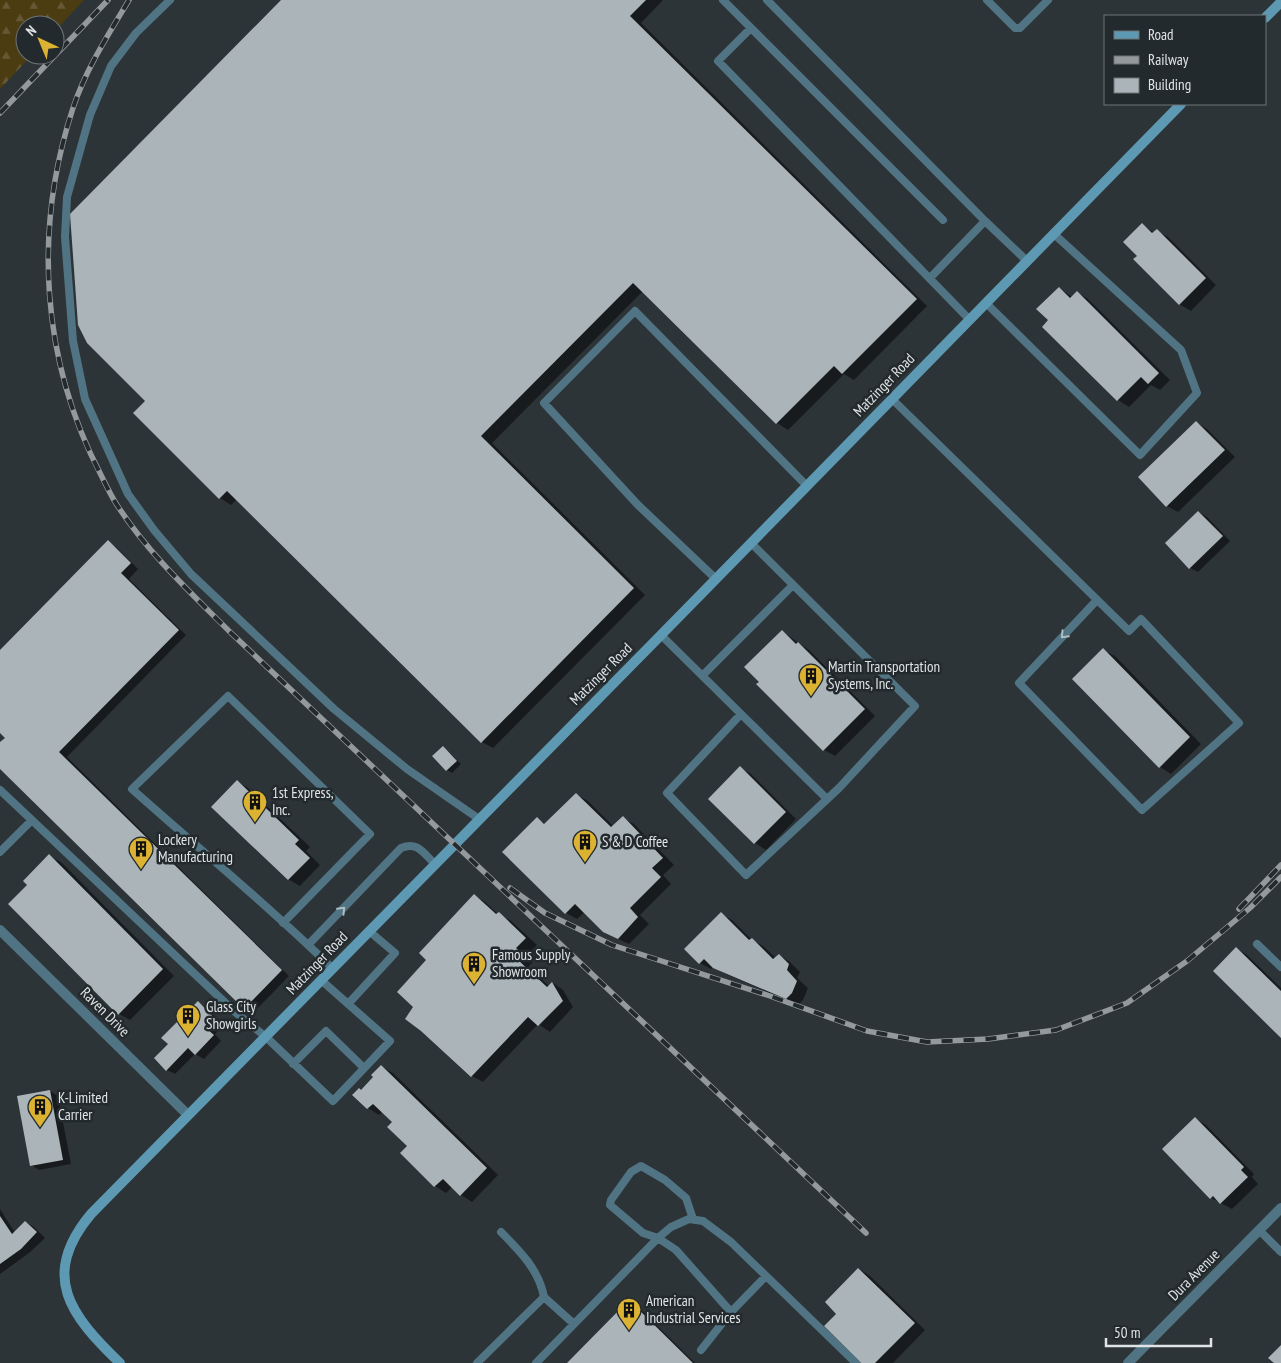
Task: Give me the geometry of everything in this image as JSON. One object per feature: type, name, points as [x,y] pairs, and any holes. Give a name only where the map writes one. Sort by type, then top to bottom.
[{"type":"street","points":[[1266,17],[1281,2]]},
{"type":"street","name":"Matzinger Road","points":[[119,1362],[75,1313],[68,1296],[64,1278],[66,1261],[71,1243],[79,1228],[1180,105]]},
{"type":"street","name":"Raven Drive","points":[[0,930],[188,1116]]},
{"type":"street","name":"Dura Avenue","points":[[1128,1363],[1281,1208]]},
{"type":"lane","points":[[170,0],[136,33],[111,66],[90,115],[68,197],[65,237],[73,341],[85,399],[128,494],[154,530],[192,574],[334,710],[407,769],[479,819]]},
{"type":"lane","points":[[723,0],[943,220]]},
{"type":"lane","points":[[767,0],[985,221],[1027,261]]},
{"type":"lane","points":[[987,0],[1015,28],[1020,28],[1048,0]]},
{"type":"lane","points":[[751,28],[718,61],[969,319]]},
{"type":"lane","points":[[930,278],[985,221]]},
{"type":"lane","points":[[986,303],[1140,455],[1197,393],[1181,350],[1054,234]]},
{"type":"lane","points":[[716,578],[638,505],[544,403],[635,312],[807,486]]},
{"type":"lane","points":[[892,399],[1129,631],[1141,619],[1239,723],[1142,810],[1018,683],[1097,600]]},
{"type":"lane","points":[[741,714],[667,793],[746,875],[827,799],[915,706],[751,543]]},
{"type":"lane","points":[[703,675],[793,585]]},
{"type":"lane","points":[[661,635],[827,799]]},
{"type":"lane","points":[[283,923],[370,834],[228,696],[132,789],[332,968]]},
{"type":"lane","points":[[0,790],[235,1012],[266,1037],[333,1101],[390,1041],[321,980]]},
{"type":"lane","points":[[0,852],[32,820]]},
{"type":"lane","points":[[308,945],[401,848],[410,845],[417,847],[435,864]]},
{"type":"lane","points":[[348,1004],[395,954],[369,931]]},
{"type":"lane","points":[[1257,944],[1281,967]]},
{"type":"lane","points":[[293,1064],[326,1031],[364,1068]]},
{"type":"lane","points":[[693,1219],[686,1198],[665,1180],[641,1166],[631,1172],[611,1200],[610,1205],[643,1233],[658,1238],[676,1250],[731,1312]]},
{"type":"lane","points":[[536,1363],[658,1238],[671,1227],[693,1219],[703,1220],[731,1242],[856,1363]]},
{"type":"lane","points":[[1260,1230],[1281,1252]]},
{"type":"lane","points":[[501,1232],[528,1262],[542,1285],[544,1297],[574,1324]]},
{"type":"lane","points":[[701,1350],[731,1312],[766,1276]]},
{"type":"lane","points":[[477,1363],[544,1297]]},
{"type":"green space","points":[[0,0],[84,0],[65,20],[65,15],[15,15],[15,65],[23,65],[0,89]]},
{"type":"building","points":[[281,0],[646,0],[630,16],[917,299],[842,374],[834,366],[776,424],[633,283],[481,436],[634,588],[481,743],[227,491],[219,499],[133,413],[145,401],[87,343],[78,325],[70,214]]},
{"type":"building","points":[[1142,223],[1152,233],[1157,229],[1206,278],[1179,305],[1133,259],[1137,256],[1123,242]]},
{"type":"building","points":[[1059,287],[1070,298],[1077,291],[1159,373],[1148,384],[1141,377],[1117,401],[1042,327],[1048,320],[1036,309]]},
{"type":"building","points":[[1196,421],[1225,450],[1166,507],[1138,477]]},
{"type":"building","points":[[1198,511],[1223,536],[1189,569],[1165,543]]},
{"type":"building","name":"Lockery Manufacturing","points":[[108,540],[131,563],[121,573],[179,630],[59,752],[282,970],[244,1009],[0,769],[0,742],[5,738],[0,733],[0,650]]},
{"type":"building","name":"Martin Transportation Systems, Inc.","points":[[782,630],[796,644],[798,642],[865,709],[823,751],[756,684],[759,682],[744,667]]},
{"type":"building","points":[[1103,648],[1190,737],[1159,768],[1072,679]]},
{"type":"building","points":[[443,746],[457,761],[446,771],[432,756]]},
{"type":"building","points":[[740,766],[786,812],[754,844],[708,799]]},
{"type":"building","name":"1st Express, Inc.","points":[[237,780],[299,840],[295,844],[310,858],[288,880],[211,807]]},
{"type":"building","name":"S & D Coffee","points":[[576,793],[611,827],[623,816],[663,858],[652,868],[661,877],[630,908],[638,917],[618,939],[603,932],[575,904],[565,914],[502,852],[537,817],[544,824]]},
{"type":"building","points":[[49,854],[163,969],[118,1015],[8,904],[27,885],[23,881]]},
{"type":"building","name":"Famous Supply Showroom","points":[[474,894],[496,914],[499,912],[526,938],[516,948],[523,954],[518,960],[547,987],[552,982],[563,1001],[538,1026],[528,1017],[471,1077],[421,1031],[405,1019],[413,1007],[397,992],[426,960],[419,953]]},
{"type":"building","points":[[721,912],[749,940],[752,938],[773,959],[779,954],[789,964],[787,970],[797,981],[792,993],[786,999],[713,968],[704,959],[699,964],[684,949]]},
{"type":"building","points":[[1236,947],[1281,991],[1281,1038],[1213,971]]},
{"type":"building","name":"Glass City Showgirls","points":[[198,1001],[216,1020],[207,1029],[214,1035],[195,1055],[188,1048],[166,1071],[154,1058],[168,1044],[161,1038]]},
{"type":"building","points":[[381,1065],[487,1168],[460,1196],[443,1179],[434,1187],[400,1153],[407,1146],[387,1127],[392,1122],[373,1104],[367,1109],[352,1095],[359,1088],[361,1090],[373,1077],[371,1075]]},
{"type":"building","name":"K-Limited Carrier","points":[[50,1090],[63,1160],[30,1166],[17,1096]]},
{"type":"building","points":[[1195,1117],[1244,1167],[1241,1170],[1248,1177],[1220,1204],[1213,1196],[1210,1199],[1162,1149]]},
{"type":"building","points":[[0,1216],[12,1234],[25,1221],[37,1232],[21,1249],[0,1264]]},
{"type":"building","points":[[858,1268],[915,1323],[875,1363],[861,1363],[824,1326],[836,1314],[825,1302]]},
{"type":"building","name":"American Industrial Services","points":[[629,1300],[693,1363],[567,1363]]},
{"type":"building","points":[[1281,1345],[1281,1363],[1274,1363],[1268,1358]]},
{"type":"railway","points":[[0,113],[108,0]]},
{"type":"railway","points":[[129,0],[105,39],[73,108],[60,154],[52,201],[48,247],[55,341],[66,386],[81,431],[115,502],[129,523],[156,556],[230,632],[866,1233]]},
{"type":"railway","points":[[1239,909],[1281,865]]},
{"type":"railway","points":[[510,888],[545,913],[612,945],[770,996],[867,1031],[927,1042],[988,1039],[1056,1030],[1127,1003],[1187,961],[1250,908],[1281,877]]},
{"type":"place","name":"Martin Transportation Systems, Inc.","points":[[811,697]]},
{"type":"place","name":"1st Express, Inc.","points":[[255,823]]},
{"type":"place","name":"S & D Coffee","points":[[585,863]]},
{"type":"place","name":"Lockery Manufacturing","points":[[141,870]]},
{"type":"place","name":"Famous Supply Showroom","points":[[474,985]]},
{"type":"place","name":"Glass City Showgirls","points":[[188,1037]]},
{"type":"place","name":"K-Limited Carrier","points":[[40,1128]]},
{"type":"place","name":"American Industrial Services","points":[[629,1331]]}]
